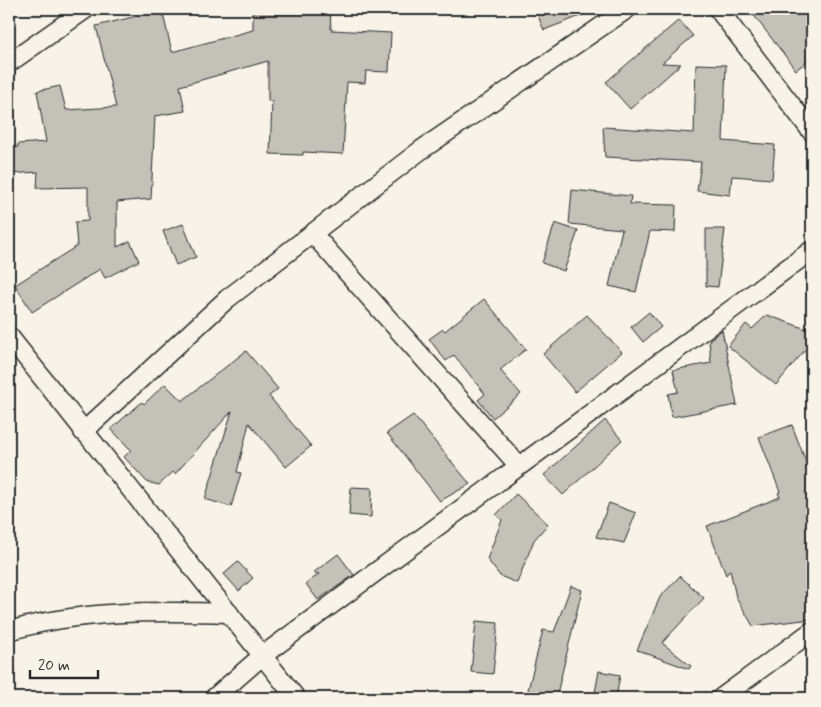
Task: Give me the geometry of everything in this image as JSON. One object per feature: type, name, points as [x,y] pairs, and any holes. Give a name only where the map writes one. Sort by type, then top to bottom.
[{"type":"street","points":[[9,63],[86,9]]},
{"type":"street","points":[[83,432],[227,299],[421,150],[627,9]]},
{"type":"street","points":[[718,9],[812,132]]},
{"type":"street","points":[[313,234],[519,466]]},
{"type":"street","points":[[214,698],[262,656],[812,250]]},
{"type":"street","points":[[9,336],[83,432],[296,698]]},
{"type":"street","points":[[9,631],[82,617],[153,611],[228,613]]},
{"type":"street","points":[[721,698],[812,631]]},
{"type":"building","points":[[253,9],[330,9],[331,30],[391,33],[389,72],[366,71],[365,83],[347,82],[343,154],[303,152],[303,155],[270,154],[272,101],[268,101],[268,61],[180,86],[185,111],[155,116],[151,199],[117,202],[117,247],[130,241],[139,261],[105,278],[100,269],[32,312],[15,285],[77,246],[75,222],[88,221],[88,187],[37,188],[38,172],[9,174],[9,147],[18,147],[18,144],[46,142],[37,91],[60,86],[66,110],[116,107],[96,26],[162,10],[172,52],[253,30]]},
{"type":"building","points":[[535,9],[596,9],[596,10],[544,30]]},
{"type":"building","points":[[749,9],[812,9],[812,57],[796,70]]},
{"type":"building","points":[[679,20],[693,36],[662,63],[681,64],[630,109],[606,82]]},
{"type":"building","points":[[696,64],[726,65],[723,141],[775,145],[772,179],[732,176],[730,195],[697,191],[701,162],[605,157],[603,127],[694,133]]},
{"type":"building","points":[[572,190],[631,196],[630,204],[676,205],[675,232],[650,231],[636,292],[609,286],[622,229],[569,224]]},
{"type":"building","points":[[555,223],[578,231],[564,271],[542,263]]},
{"type":"building","points":[[183,224],[196,257],[176,265],[163,231]]},
{"type":"building","points":[[706,229],[725,229],[718,287],[706,286]]},
{"type":"building","points":[[484,299],[526,349],[500,370],[521,394],[493,418],[478,400],[485,394],[454,355],[446,361],[429,339],[443,329],[445,331]]},
{"type":"building","points":[[649,312],[661,327],[643,342],[631,327]]},
{"type":"building","points":[[587,315],[622,352],[575,392],[543,354]]},
{"type":"building","points":[[767,315],[812,331],[812,353],[805,350],[776,385],[728,346],[746,324],[752,329]]},
{"type":"building","points":[[722,330],[737,405],[672,417],[668,394],[678,392],[673,370],[711,363],[709,340]]},
{"type":"building","points":[[246,351],[278,389],[269,396],[311,446],[286,467],[249,423],[237,472],[241,473],[231,507],[205,499],[232,411],[175,474],[173,472],[159,485],[147,482],[124,457],[131,450],[111,429],[142,402],[144,404],[165,384],[182,401]]},
{"type":"building","points":[[413,415],[470,484],[440,501],[387,433]]},
{"type":"building","points":[[605,420],[622,440],[563,495],[544,475]]},
{"type":"building","points":[[792,425],[812,478],[812,619],[753,626],[736,597],[730,570],[726,575],[707,526],[780,497],[778,493],[780,492],[759,437]]},
{"type":"building","points":[[351,487],[372,488],[371,517],[349,515]]},
{"type":"building","points":[[516,494],[548,524],[534,540],[517,583],[500,576],[487,559],[502,520],[496,515]]},
{"type":"building","points":[[609,503],[636,513],[624,543],[596,537]]},
{"type":"building","points":[[338,554],[354,575],[318,600],[306,584],[319,574],[313,573]]},
{"type":"building","points":[[238,562],[253,578],[239,591],[224,574]]},
{"type":"building","points":[[680,576],[704,598],[662,643],[691,666],[689,669],[637,650],[660,597]]},
{"type":"building","points":[[571,586],[582,590],[556,698],[526,698],[543,630],[554,632]]},
{"type":"building","points":[[476,621],[498,623],[493,674],[471,672]]},
{"type":"building","points":[[599,671],[620,675],[616,698],[594,698]]}]
